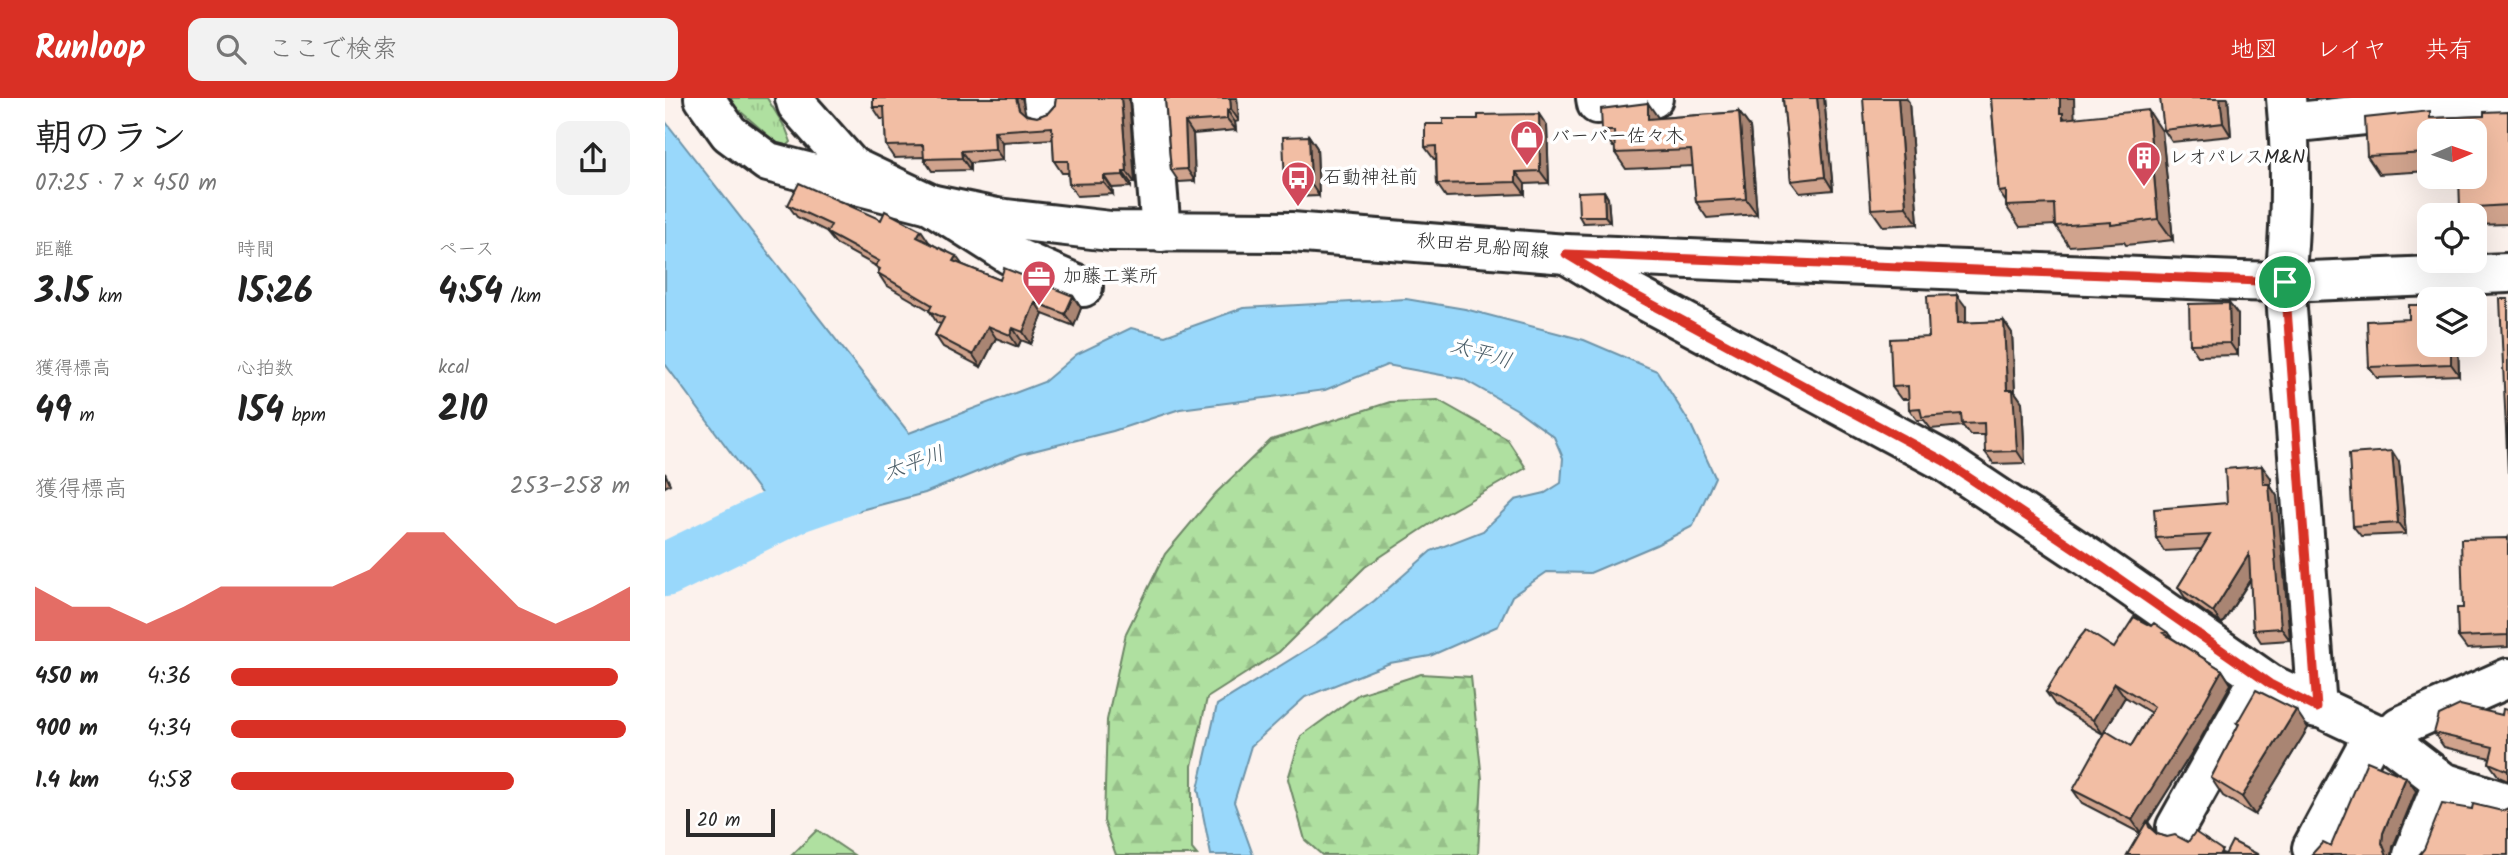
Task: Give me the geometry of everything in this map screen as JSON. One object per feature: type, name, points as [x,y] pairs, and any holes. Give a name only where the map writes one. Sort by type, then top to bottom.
[{"type":"street","points":[[704,98],[729,133],[768,162],[930,204],[1010,255]]},
{"type":"street","name":"秋田岩見船岡線","points":[[795,98],[797,105],[852,167],[930,204],[996,218],[1110,231],[1291,232],[1566,254],[2285,282],[2508,273]]},
{"type":"street","points":[[1150,98],[1161,232]]},
{"type":"street","points":[[1596,98],[1597,104],[1653,98]]},
{"type":"street","points":[[2317,708],[2285,282],[2289,237],[2287,110],[2508,100]]},
{"type":"street","points":[[816,174],[1083,287]]},
{"type":"street","points":[[1566,254],[1629,292],[1944,461],[2260,677],[2317,708],[2380,736],[2443,782],[2508,803]]},
{"type":"street","points":[[2176,827],[2260,677]]},
{"type":"street","points":[[2312,848],[2380,736],[2508,678]]},
{"type":"street","points":[[2413,855],[2443,782]]},
{"type":"green space","points":[[725,98],[767,98],[791,142],[788,145],[779,145]]},
{"type":"green space","points":[[1438,400],[1507,439],[1526,468],[1442,516],[1365,567],[1279,652],[1207,698],[1192,766],[1192,849],[1197,855],[1116,855],[1104,821],[1107,720],[1126,633],[1165,554],[1216,493],[1271,440],[1390,402]]},
{"type":"green space","points":[[1421,674],[1471,677],[1482,779],[1478,855],[1322,855],[1305,840],[1288,779],[1301,736],[1359,694]]},
{"type":"green space","points":[[817,830],[854,855],[792,855]]},
{"type":"water","points":[[665,121],[909,433],[1044,382],[1077,354],[1131,328],[1165,336],[1243,308],[1406,299],[1465,309],[1584,340],[1657,371],[1691,425],[1715,477],[1693,526],[1590,573],[1547,572],[1512,596],[1498,626],[1430,656],[1390,663],[1305,697],[1251,746],[1234,802],[1253,855],[1211,855],[1198,789],[1217,705],[1317,643],[1374,601],[1431,551],[1483,531],[1515,500],[1545,493],[1561,483],[1563,458],[1554,437],[1516,409],[1463,379],[1387,365],[1325,390],[1180,409],[1113,431],[1021,454],[925,493],[781,531],[763,496],[665,364]]},
{"type":"building","points":[[873,98],[1016,98],[1019,109],[1026,115],[1037,117],[1048,113],[1055,105],[1056,98],[1121,98],[1127,172],[1123,172],[1123,175],[1104,176],[1104,183],[1069,184],[1068,161],[1054,161],[1052,127],[994,131],[995,149],[961,151],[962,158],[924,159],[923,145],[886,146],[884,107],[873,107]]},
{"type":"building","points":[[1165,98],[1230,98],[1231,109],[1227,110],[1227,119],[1185,122],[1187,169],[1171,170]]},
{"type":"building","points":[[1783,98],[1817,98],[1825,177],[1791,181]]},
{"type":"building","points":[[1863,98],[1898,98],[1906,207],[1871,209]]},
{"type":"building","points":[[1991,98],[2060,98],[2060,113],[2063,113],[2063,119],[2148,110],[2158,219],[2111,225],[2111,222],[2055,226],[2054,204],[2006,206],[2006,191],[1999,192]]},
{"type":"building","points":[[2160,98],[2220,98],[2223,123],[2164,130]]},
{"type":"building","points":[[1648,103],[1648,119],[1739,112],[1746,199],[1696,202],[1691,150],[1615,153],[1614,131],[1602,131],[1601,109]]},
{"type":"building","points":[[2430,111],[2430,118],[2484,116],[2484,112],[2508,111],[2508,205],[2487,206],[2487,203],[2460,203],[2459,189],[2487,189],[2487,119],[2417,119],[2417,154],[2367,156],[2365,118]]},
{"type":"building","points":[[1539,114],[1540,171],[1516,172],[1516,182],[1437,184],[1436,146],[1425,147],[1425,124],[1443,124],[1443,119],[1478,119],[1478,115]]},
{"type":"building","points":[[1309,136],[1311,184],[1285,185],[1283,137]]},
{"type":"building","points":[[799,183],[881,220],[885,211],[921,230],[917,237],[956,256],[953,261],[1000,280],[1004,268],[1073,296],[1065,314],[1035,302],[1023,332],[1013,328],[1010,335],[988,326],[973,355],[935,335],[944,318],[929,311],[932,305],[878,273],[880,269],[875,266],[879,261],[827,233],[831,225],[788,205]]},
{"type":"building","points":[[1604,191],[1605,216],[1579,216],[1578,192]]},
{"type":"building","points":[[1957,295],[1958,323],[2004,321],[2007,390],[2013,390],[2017,451],[1985,452],[1984,423],[1962,424],[1961,414],[1922,417],[1920,408],[1909,409],[1908,386],[1892,387],[1890,339],[1929,337],[1927,296]]},
{"type":"building","points":[[2500,299],[2508,299],[2508,473]]},
{"type":"building","points":[[2229,303],[2230,343],[2190,344],[2189,304]]},
{"type":"building","points":[[2409,305],[2417,305],[2417,357],[2451,357],[2451,364],[2369,367],[2367,321],[2409,319]]},
{"type":"building","points":[[2392,451],[2398,523],[2353,526],[2349,454]]},
{"type":"building","points":[[2262,466],[2263,484],[2269,484],[2281,628],[2253,630],[2249,554],[2213,612],[2178,587],[2210,535],[2156,538],[2154,509],[2227,503],[2225,469]]},
{"type":"building","points":[[2508,538],[2508,635],[2458,637],[2457,608],[2463,608],[2461,539]]},
{"type":"building","points":[[2134,617],[2151,626],[2154,623],[2167,632],[2163,633],[2222,670],[2132,820],[2073,790],[2106,731],[2131,746],[2154,707],[2115,683],[2093,720],[2046,692],[2086,630],[2114,648]]},
{"type":"building","points":[[2256,690],[2296,710],[2242,797],[2211,778]]},
{"type":"building","points":[[2460,705],[2502,715],[2503,709],[2508,710],[2508,771],[2489,763],[2493,747],[2434,733],[2439,715]]},
{"type":"building","points":[[2367,761],[2406,777],[2383,833],[2382,843],[2387,855],[2311,855],[2323,842],[2331,846]]},
{"type":"building","points":[[2442,804],[2472,809],[2473,804],[2502,811],[2508,808],[2508,855],[2419,855]]},
{"type":"building","points":[[2147,821],[2157,834],[2167,837],[2175,835],[2188,842],[2195,832],[2222,850],[2219,855],[2127,855]]},
{"type":"building","points":[[2232,841],[2259,855],[2225,855]]},
{"type":"waterway","name":"太平川","points":[[665,570],[798,505],[841,490]]},
{"type":"place","name":"バーバー佐々木","points":[[1527,167]]},
{"type":"place","name":"レオパレスM&N","points":[[2144,188]]},
{"type":"place","name":"石動神社前","points":[[1298,208]]},
{"type":"place","name":"加藤工業所","points":[[1039,307]]},
{"type":"route","points":[[1566,254],[1724,259],[2285,282],[2317,708],[2270,684],[1944,461],[1629,292],[1566,254]]}]
